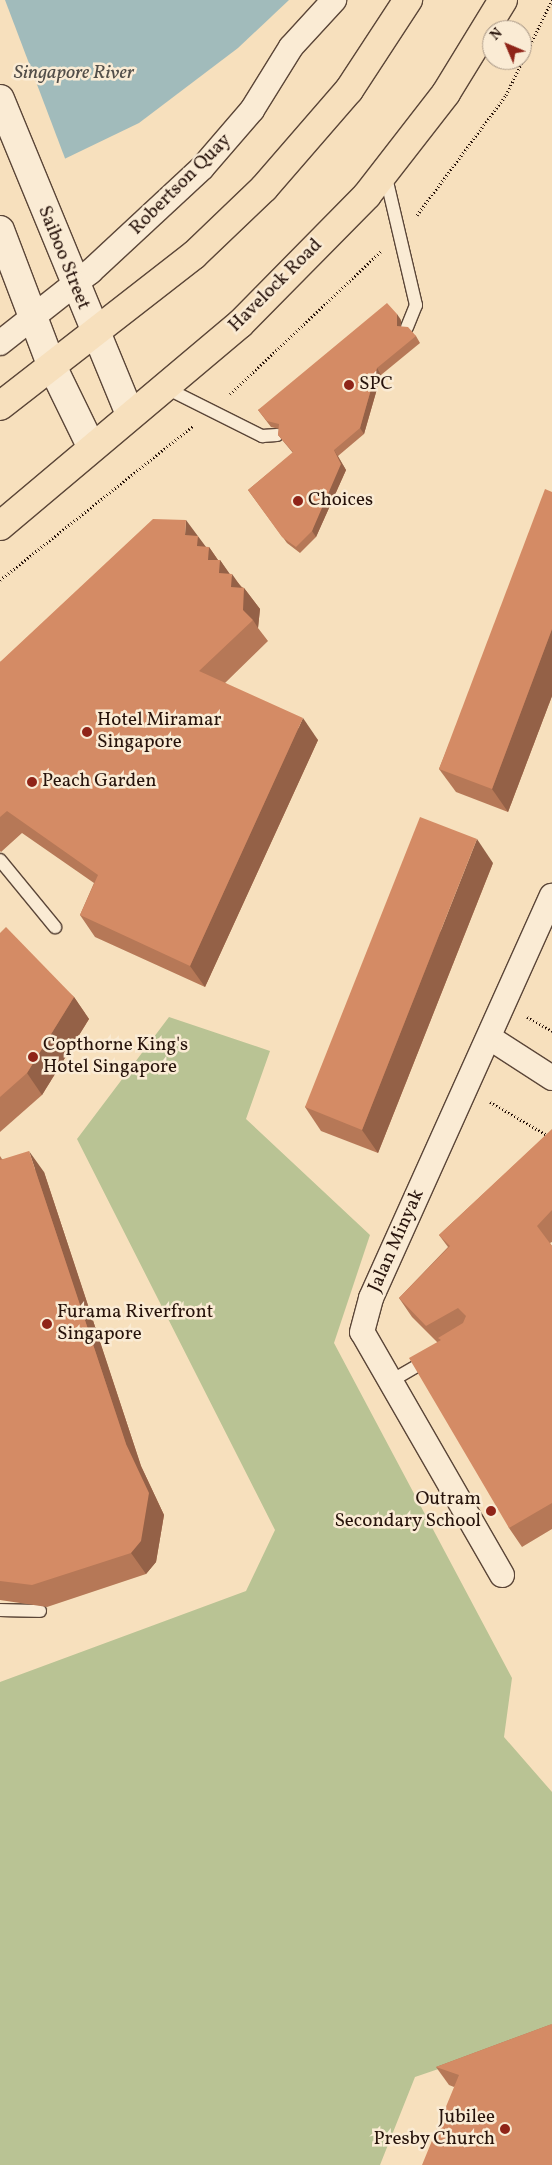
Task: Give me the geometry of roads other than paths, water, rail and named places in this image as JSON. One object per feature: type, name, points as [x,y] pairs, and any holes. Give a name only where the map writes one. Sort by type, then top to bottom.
[{"type":"main road","points":[[0,406],[51,364],[194,255],[264,188],[349,90],[408,0]]},
{"type":"main road","name":"Havelock Road","points":[[0,526],[240,324],[385,173],[446,93],[503,0]]},
{"type":"street","name":"Robertson Quay","points":[[0,343],[34,319],[75,285],[202,168],[252,110],[291,47],[334,0]]},
{"type":"street","name":"Saiboo Street","points":[[0,99],[94,333],[130,416]]},
{"type":"street","points":[[0,230],[51,364],[92,448]]},
{"type":"street","name":"Jalan Minyak","points":[[502,1576],[362,1332],[364,1315],[490,1038],[552,896]]},
{"type":"street","points":[[490,1038],[552,1078]]},
{"type":"lane","points":[[385,173],[401,232],[416,305],[407,327]]},
{"type":"lane","points":[[164,387],[262,436],[277,434]]},
{"type":"lane","points":[[0,860],[55,926]]},
{"type":"lane","points":[[390,1381],[439,1353]]},
{"type":"lane","points":[[0,1610],[40,1611]]},
{"type":"water","name":"Singapore River","points":[[3,0],[289,0],[238,48],[139,123],[0,190]]},
{"type":"place","name":"SPC","points":[[349,385]]},
{"type":"place","name":"Choices","points":[[298,501]]},
{"type":"place","name":"Hotel Miramar Singapore","points":[[87,732]]},
{"type":"place","name":"Peach Garden","points":[[32,782]]},
{"type":"place","name":"Copthorne King's Hotel Singapore","points":[[33,1057]]},
{"type":"place","name":"Furama Riverfront Singapore","points":[[47,1324]]},
{"type":"place","name":"Outram Secondary School","points":[[491,1511]]},
{"type":"place","name":"Jubilee Presby Church","points":[[505,2129]]}]
